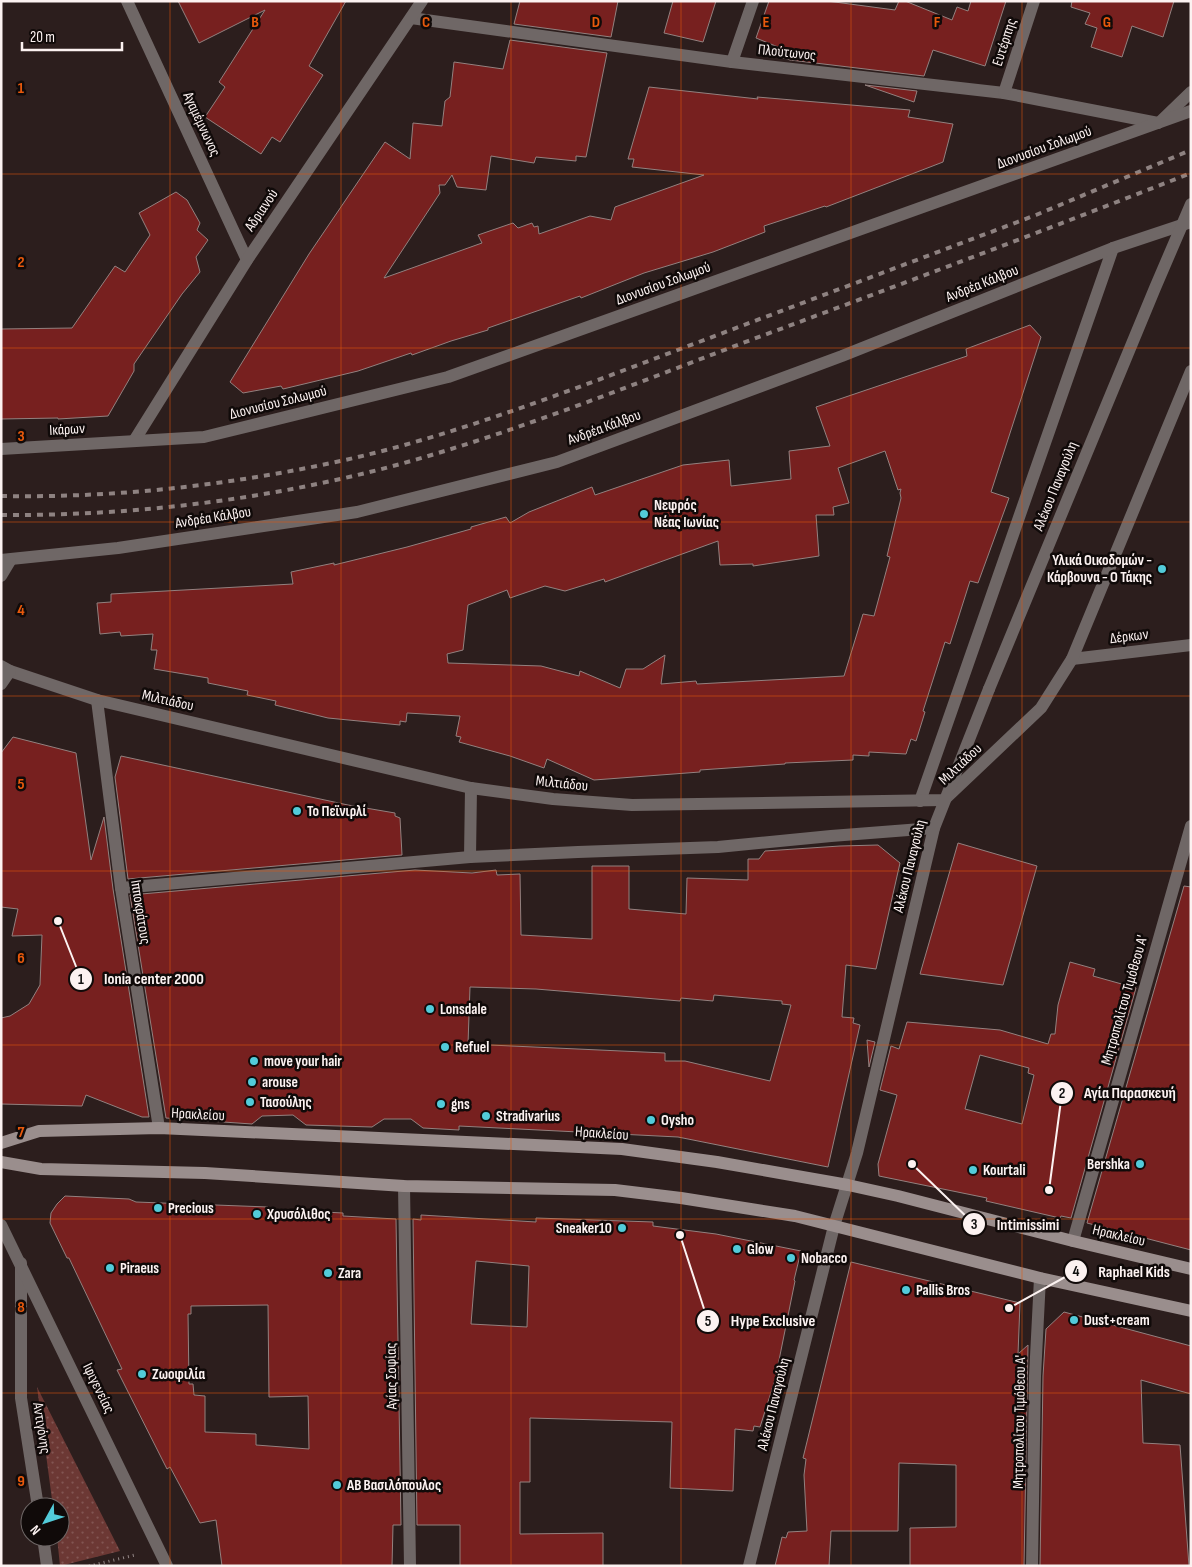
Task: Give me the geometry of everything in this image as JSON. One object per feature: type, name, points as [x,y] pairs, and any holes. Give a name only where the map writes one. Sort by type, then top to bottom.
[{"type":"main road","name":"Ηρακλείου","points":[[1,1143],[39,1132],[159,1128],[622,1149],[717,1162],[848,1185],[1191,1269]]},
{"type":"main road","points":[[1,1162],[40,1170],[205,1173],[404,1186],[614,1190],[681,1198],[776,1213],[1040,1278],[1191,1311]]},
{"type":"street","name":"Αγαμέμνωνος","points":[[127,1],[247,260]]},
{"type":"street","name":"Αδριανού","points":[[134,441],[247,260],[422,1]]},
{"type":"street","points":[[732,62],[753,1]]},
{"type":"street","name":"Ευτέρπης","points":[[1004,93],[1034,1]]},
{"type":"street","name":"Πλούτωνος","points":[[411,18],[732,62],[1004,93],[1159,124]]},
{"type":"street","points":[[1159,124],[1191,92]]},
{"type":"street","name":"Διονυσίου Σολωμού","points":[[134,441],[204,437],[448,377],[1191,111]]},
{"type":"street","name":"Αλέκου Παναγούλη","points":[[748,1566],[834,1226],[859,1144],[934,828],[989,690],[1191,204]]},
{"type":"street","name":"Ανδρέα Κάλβου","points":[[6,560],[118,548],[357,512],[557,462],[842,356],[1113,248],[1191,222]]},
{"type":"street","points":[[920,801],[1113,248]]},
{"type":"street","name":"Μιλτιάδου","points":[[6,669],[97,700],[471,788],[553,799],[632,805],[944,800],[1041,708],[1072,659],[1191,371]]},
{"type":"street","name":"Ικάρων","points":[[1,449],[134,441]]},
{"type":"street","points":[[1,576],[6,560]]},
{"type":"street","name":"Δέρκων","points":[[1072,659],[1191,644]]},
{"type":"street","points":[[1,684],[6,669]]},
{"type":"street","name":"Ιπποκράτους","points":[[97,700],[121,888],[159,1128]]},
{"type":"street","points":[[470,858],[471,788]]},
{"type":"street","name":"Μητροπολίτου Τιμόθεου Α'","points":[[1072,1241],[1191,826]]},
{"type":"street","points":[[121,888],[470,858],[718,847],[934,828]]},
{"type":"street","name":"Αγίας Σοφίας","points":[[404,1186],[410,1566]]},
{"type":"street","name":"Ιφιγενείας","points":[[1,1225],[167,1566]]},
{"type":"street","name":"Αντιγόνης","points":[[21,1263],[21,1398],[36,1497]]},
{"type":"street","name":"Μητροπολίτου Τιμόθεου Α'","points":[[1032,1566],[1040,1278]]},
{"type":"street","points":[[44,1547],[47,1566]]},
{"type":"path","points":[[90,1566],[159,1550]]},
{"type":"shaded area","points":[[37,1387],[120,1551],[60,1566],[58,1547],[70,1547],[70,1497],[52,1497]]},
{"type":"building","points":[[178,1],[346,1],[309,66],[323,75],[280,142],[272,137],[261,154],[205,117],[225,87],[219,82],[265,10],[199,43]]},
{"type":"building","points":[[520,1],[618,1],[611,37],[514,24]]},
{"type":"building","points":[[673,1],[716,1],[703,42],[664,33]]},
{"type":"building","points":[[769,1],[827,1],[895,10],[899,1],[905,1],[952,20],[957,7],[968,11],[971,1],[1006,1],[985,66],[933,50],[924,76],[790,60],[774,55],[778,47],[756,38]]},
{"type":"building","points":[[1072,1],[1174,1],[1163,37],[1132,26],[1122,57],[1091,47],[1097,28],[1085,24],[1090,13],[1071,7]]},
{"type":"building","points":[[510,40],[607,53],[586,157],[576,156],[576,161],[536,157],[534,163],[491,156],[486,190],[457,187],[452,175],[445,185],[439,185],[440,193],[384,278],[482,243],[478,235],[513,223],[518,228],[532,223],[534,227],[538,226],[539,234],[590,216],[611,220],[615,207],[704,175],[632,167],[634,159],[628,159],[649,87],[758,99],[757,97],[910,110],[908,117],[953,124],[943,162],[826,207],[764,226],[765,232],[713,252],[644,273],[581,298],[580,296],[488,328],[488,330],[412,355],[411,353],[358,371],[283,389],[281,386],[243,393],[230,382],[309,254],[385,142],[410,159],[413,123],[442,126],[445,101],[450,97],[454,62],[503,69]]},
{"type":"building","points":[[865,85],[917,91],[914,102]]},
{"type":"building","points":[[176,192],[187,200],[200,223],[197,230],[208,240],[196,257],[200,272],[182,294],[134,364],[134,371],[108,416],[58,419],[1,419],[1,329],[72,328],[115,266],[125,272],[150,235],[139,213]]},
{"type":"building","points":[[1030,325],[1041,337],[991,492],[1009,498],[978,583],[970,581],[950,644],[945,642],[923,711],[925,712],[916,741],[911,739],[906,754],[869,752],[869,756],[853,755],[853,760],[785,763],[594,780],[547,759],[544,768],[510,756],[459,742],[461,737],[456,736],[460,716],[407,713],[406,722],[400,721],[400,725],[328,718],[275,705],[276,701],[247,695],[248,691],[208,683],[208,678],[154,669],[157,650],[151,650],[153,634],[121,636],[120,632],[100,634],[97,603],[111,602],[111,594],[293,584],[291,572],[334,563],[334,565],[407,547],[506,517],[510,523],[529,512],[592,487],[595,495],[683,465],[729,460],[731,486],[791,479],[789,451],[830,446],[816,407],[967,356],[966,349]],"holes":[[[885,451],[898,490],[901,489],[901,498],[887,556],[890,557],[874,616],[863,614],[844,676],[697,684],[696,681],[661,684],[665,655],[643,669],[626,669],[620,688],[580,671],[579,676],[541,666],[448,663],[447,654],[463,650],[468,605],[507,590],[510,598],[545,586],[565,591],[604,579],[605,582],[718,541],[720,565],[753,564],[753,566],[819,556],[816,515],[834,515],[833,507],[849,503],[838,468]]]},
{"type":"building","points":[[13,737],[76,753],[91,860],[104,817],[113,889],[149,1117],[142,1117],[86,1095],[82,1106],[1,1104],[1,1018],[10,1016],[29,1004],[40,985],[42,935],[12,936],[18,909],[1,907],[1,753]]},
{"type":"building","points":[[121,756],[348,805],[395,813],[395,816],[400,818],[402,855],[128,879],[115,777]]},
{"type":"building","points":[[958,843],[1037,866],[1003,985],[920,974]]},
{"type":"building","points":[[878,845],[900,863],[876,969],[846,965],[842,1017],[854,1018],[853,1023],[860,1025],[828,1167],[678,1137],[459,1126],[459,1130],[423,1128],[411,1119],[384,1119],[372,1127],[306,1125],[293,1115],[262,1116],[252,1124],[166,1118],[130,895],[415,870],[472,873],[496,870],[497,875],[520,874],[521,935],[592,939],[592,866],[629,866],[629,909],[686,914],[687,878],[748,880],[748,859],[759,859],[765,851]],"holes":[[[470,987],[536,989],[680,1001],[681,998],[713,1001],[714,995],[782,1001],[782,1004],[791,1005],[770,1081],[685,1061],[665,1061],[665,1053],[468,1044]]]},
{"type":"building","points":[[1184,886],[1191,887],[1191,1250],[1087,1223]]},
{"type":"building","points":[[1070,962],[1095,969],[1093,976],[1136,988],[1071,1218],[1061,1216],[1060,1218],[986,1201],[987,1198],[879,1176],[878,1164],[897,1095],[880,1090],[891,1046],[899,1049],[907,1022],[1000,1030],[1048,1044],[1051,1034],[1055,1034],[1058,1005]],"holes":[[[980,1055],[1029,1068],[1028,1073],[1034,1075],[1022,1124],[965,1109]]]},
{"type":"building","points":[[867,1040],[875,1042],[869,1067]]},
{"type":"building","points":[[65,1196],[129,1199],[136,1202],[268,1207],[268,1209],[343,1213],[343,1216],[396,1219],[401,1525],[393,1525],[392,1566],[222,1566],[216,1520],[200,1523],[170,1467],[167,1469],[117,1370],[122,1369],[69,1258],[67,1258],[50,1223],[51,1213]],"holes":[[[268,1305],[269,1397],[308,1396],[309,1449],[256,1445],[256,1434],[205,1432],[205,1396],[194,1395],[193,1384],[189,1384],[188,1314],[191,1314],[191,1306]]]},
{"type":"building","points":[[421,1215],[536,1222],[536,1218],[653,1222],[653,1226],[716,1234],[801,1251],[775,1380],[760,1427],[754,1426],[753,1431],[735,1429],[733,1491],[670,1488],[672,1422],[530,1418],[530,1482],[520,1482],[520,1534],[603,1533],[603,1566],[460,1566],[460,1525],[417,1525],[413,1219],[421,1220]],"holes":[[[476,1261],[529,1266],[527,1327],[471,1324]]]},
{"type":"building","points":[[851,1262],[1020,1303],[1018,1354],[1028,1345],[1024,1566],[910,1566],[910,1528],[956,1527],[956,1465],[899,1463],[898,1531],[831,1531],[829,1566],[775,1566],[782,1537],[786,1538],[788,1532],[807,1531],[804,1475],[806,1459],[803,1458]]},
{"type":"building","points":[[1064,1312],[1191,1346],[1191,1394],[1141,1380],[1143,1443],[1180,1445],[1189,1566],[1040,1566],[1043,1376],[1046,1329]]},
{"type":"railway","points":[[1,496],[126,493],[208,484],[290,471],[399,447],[499,415],[598,380],[1036,215],[1191,150]]},
{"type":"railway","points":[[1,515],[103,512],[204,503],[255,496],[355,476],[404,463],[489,437],[573,407],[966,260],[1191,173]]},
{"type":"place","name":"Νεφρός Νέας Ιωνίας","points":[[644,514]]},
{"type":"place","name":"Υλικά Οικοδομών - Κάρβουνα - Ο Τάκης","points":[[1162,569]]},
{"type":"place","name":"Το Πεϊνιρλί","points":[[297,811]]},
{"type":"place","name":"Ionia center 2000","points":[[58,921]]},
{"type":"place","name":"Lonsdale","points":[[430,1009]]},
{"type":"place","name":"Refuel","points":[[445,1047]]},
{"type":"place","name":"move your hair","points":[[254,1061]]},
{"type":"place","name":"arouse","points":[[252,1082]]},
{"type":"place","name":"Τασούλης","points":[[250,1102]]},
{"type":"place","name":"gns","points":[[441,1104]]},
{"type":"place","name":"Stradivarius","points":[[486,1116]]},
{"type":"place","name":"Oysho","points":[[651,1120]]},
{"type":"place","name":"Intimissimi","points":[[912,1164]]},
{"type":"place","name":"Bershka","points":[[1140,1164]]},
{"type":"place","name":"Kourtali","points":[[973,1170]]},
{"type":"place","name":"Αγία Παρασκευή","points":[[1049,1190]]},
{"type":"place","name":"Precious","points":[[158,1208]]},
{"type":"place","name":"Χρυσόλιθος","points":[[257,1214]]},
{"type":"place","name":"Sneaker10","points":[[622,1228]]},
{"type":"place","name":"Hype Exclusive","points":[[680,1235]]},
{"type":"place","name":"Glow","points":[[737,1249]]},
{"type":"place","name":"Nobacco","points":[[791,1258]]},
{"type":"place","name":"Piraeus","points":[[110,1268]]},
{"type":"place","name":"Zara","points":[[328,1273]]},
{"type":"place","name":"Pallis Bros","points":[[906,1290]]},
{"type":"place","name":"Raphael Kids","points":[[1009,1308]]},
{"type":"place","name":"Dust+cream","points":[[1074,1320]]},
{"type":"place","name":"Ζωοφιλία","points":[[142,1374]]},
{"type":"place","name":"ΑΒ Βασιλόπουλος","points":[[337,1485]]}]
